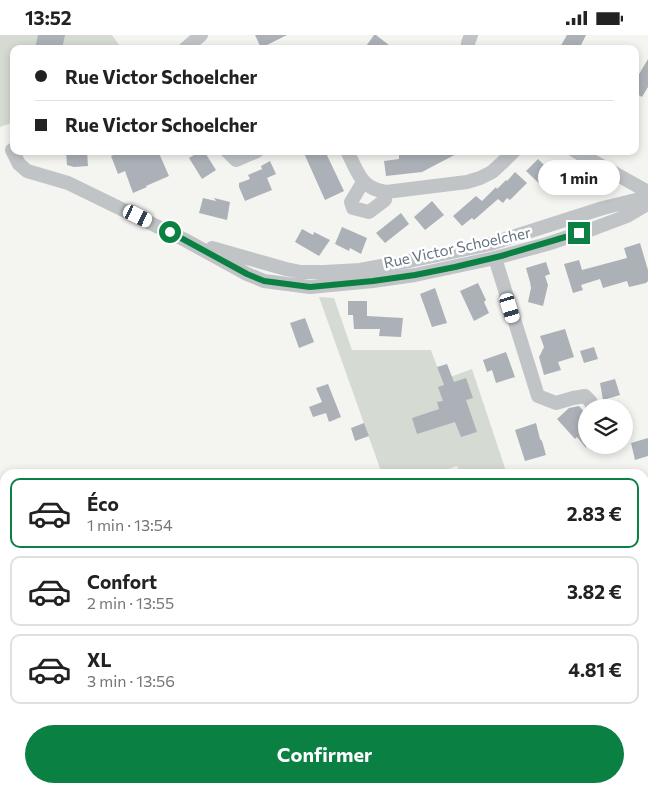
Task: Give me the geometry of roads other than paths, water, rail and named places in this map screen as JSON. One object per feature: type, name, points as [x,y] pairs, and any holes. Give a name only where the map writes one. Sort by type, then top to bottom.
[{"type":"street","points":[[189,45],[200,35]]},
{"type":"street","name":"Rue Victor Schoelcher","points":[[12,155],[27,171],[68,183],[185,240],[247,274],[264,281],[310,287],[415,275],[495,258],[595,228],[627,216],[644,206],[648,201]]},
{"type":"street","points":[[232,155],[236,159],[246,155]]},
{"type":"street","points":[[349,155],[363,182],[378,191],[386,192],[467,182],[492,172],[510,155]]},
{"type":"street","points":[[583,155],[648,192]]},
{"type":"street","points":[[363,182],[351,202],[353,208],[369,212],[385,200],[386,192]]},
{"type":"street","name":"Rue Victor Schoelcher","points":[[185,240],[301,272],[360,269],[490,244],[603,208],[648,197]]},
{"type":"street","points":[[495,258],[538,396],[556,403],[573,397],[585,397],[588,399]]}]
